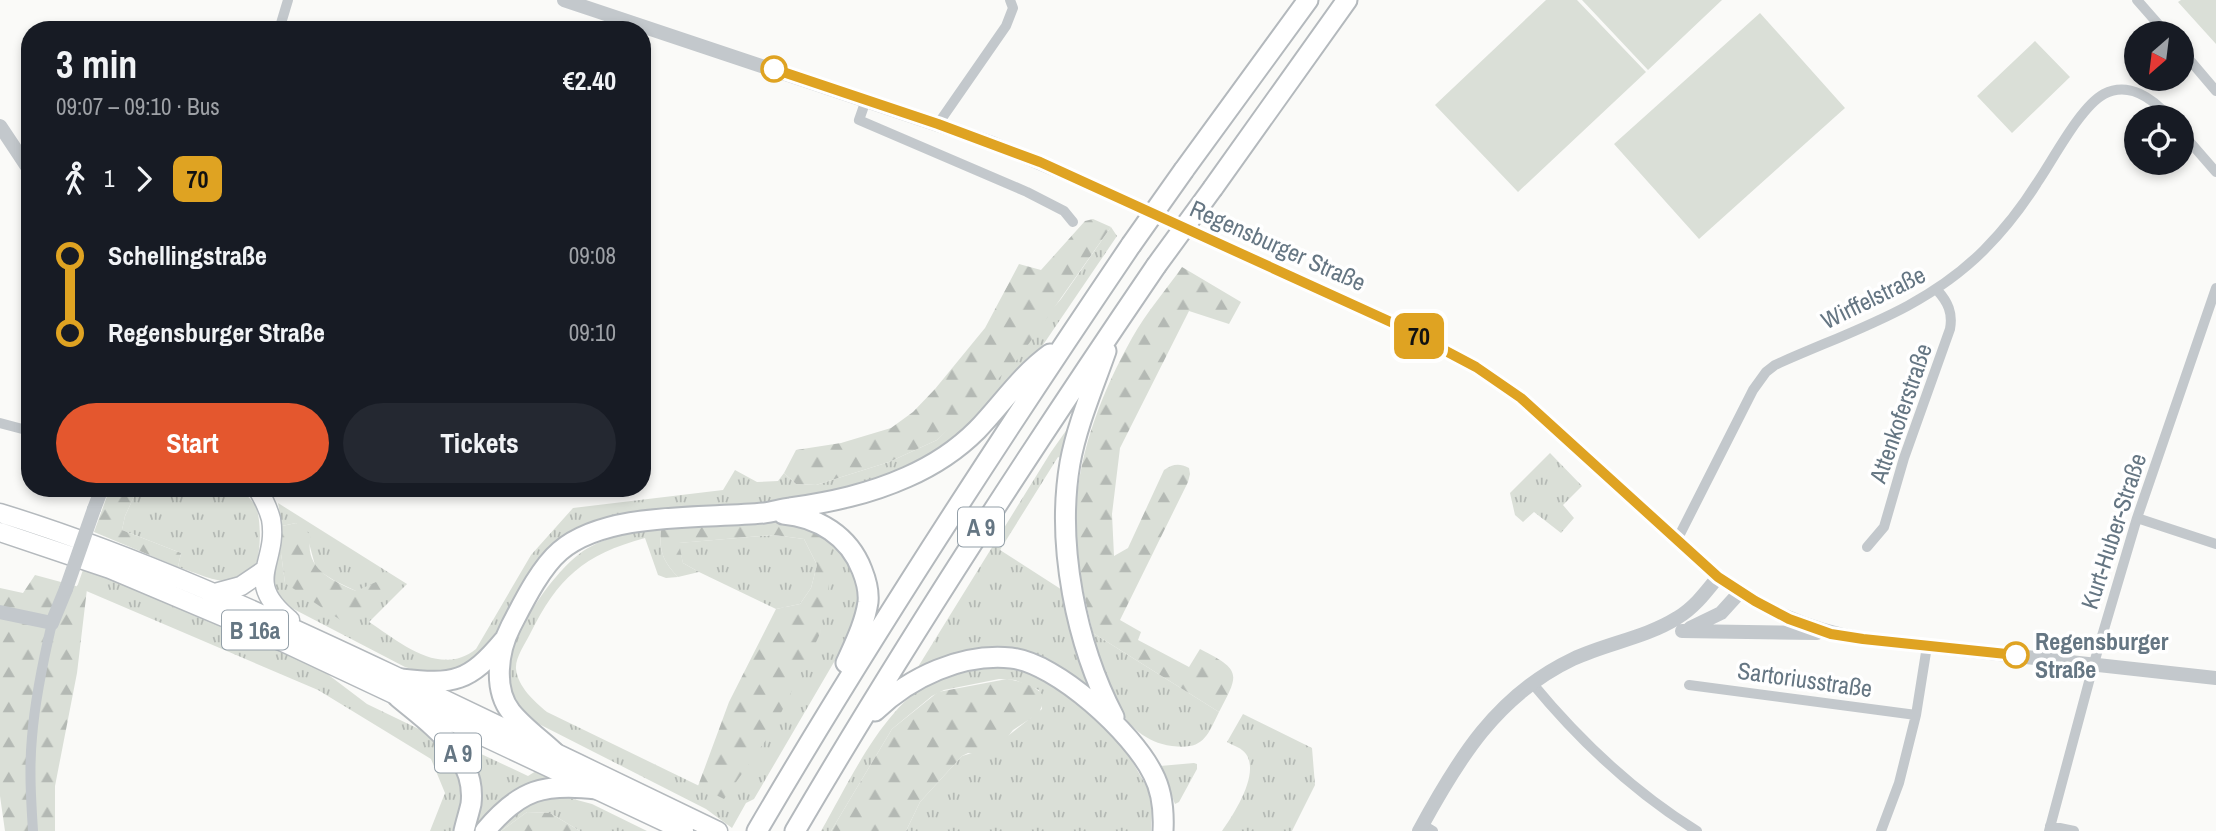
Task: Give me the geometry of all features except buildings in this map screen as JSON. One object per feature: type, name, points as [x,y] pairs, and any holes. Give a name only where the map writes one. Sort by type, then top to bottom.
[{"type":"highway","name":"A 9","points":[[750,831],[768,807],[1079,321],[1184,170],[1308,0]]},
{"type":"highway","name":"A 9","points":[[797,826],[1007,486],[1156,266],[1347,0]]},
{"type":"highway","name":"A 9","points":[[757,831],[839,681],[989,445],[1050,354],[1079,321]]},
{"type":"highway","name":"A 9","points":[[1114,328],[1070,463],[1066,540],[1070,577],[1084,642],[1097,682],[1119,728]]},
{"type":"highway","name":"A 9","points":[[400,688],[467,676],[488,660],[504,640],[551,560],[583,536],[630,522],[768,512],[870,492],[926,467],[950,452],[976,431],[1032,367],[1050,354]]},
{"type":"highway","points":[[262,497],[271,520],[271,538],[263,572],[264,584],[272,605],[316,639]]},
{"type":"highway","name":"A 9","points":[[768,512],[793,515],[822,525],[841,538],[857,557],[865,579],[868,600],[863,623],[839,681]]},
{"type":"highway","name":"B 16a","points":[[0,513],[116,552],[316,639],[400,688],[684,831]]},
{"type":"highway","name":"B 16a","points":[[0,532],[110,569],[554,752],[718,831]]},
{"type":"highway","points":[[215,593],[242,586],[263,572]]},
{"type":"highway","name":"A 9","points":[[504,640],[499,666],[505,701],[523,724],[554,752]]},
{"type":"highway","name":"A 9","points":[[855,731],[893,694],[950,666],[997,658],[1026,661],[1068,684],[1136,746],[1154,776],[1162,803],[1163,831]]},
{"type":"highway","name":"A 9","points":[[400,688],[455,748],[465,766],[470,782],[471,803],[464,831]]},
{"type":"highway","points":[[485,831],[498,815],[524,796],[541,789],[597,789]]},
{"type":"street","points":[[282,21],[288,0]]},
{"type":"street","name":"Regensburger Straße","points":[[564,0],[627,21]]},
{"type":"street","points":[[938,124],[1006,26],[1013,8],[1010,0]]},
{"type":"street","points":[[2137,0],[2155,21]]},
{"type":"street","name":"Regensburger Straße","points":[[651,29],[992,143],[1077,178],[1441,346],[1521,398],[1718,577],[1789,619],[1831,634],[2216,678]]},
{"type":"street","points":[[2194,65],[2216,91]]},
{"type":"street","name":"Wirffelstraße","points":[[1677,540],[1747,400],[1766,372],[1785,360],[1880,321],[1937,290],[1984,250],[2011,220],[2085,111],[2104,94],[2116,90],[2131,90],[2158,105]]},
{"type":"street","points":[[866,100],[859,120],[1027,192],[1064,211],[1073,222]]},
{"type":"street","points":[[0,126],[21,158]]},
{"type":"street","points":[[2194,147],[2216,172]]},
{"type":"street","name":"Kurt-Huber-Straße","points":[[2049,829],[2137,518],[2216,288]]},
{"type":"street","name":"Attenkoferstraße","points":[[1867,547],[1884,527],[1904,458],[1950,329],[1950,310],[1937,290]]},
{"type":"street","points":[[0,423],[21,429]]},
{"type":"street","points":[[33,831],[30,796],[31,740],[42,666],[52,624],[99,497]]},
{"type":"street","points":[[2137,518],[2216,544]]},
{"type":"street","points":[[1425,829],[1466,751],[1505,705],[1532,683],[1572,659],[1650,632],[1678,618],[1701,600],[1718,577]]},
{"type":"street","points":[[1682,631],[1721,613],[1740,592]]},
{"type":"street","points":[[0,612],[52,624]]},
{"type":"street","points":[[1650,632],[1831,634]]},
{"type":"street","points":[[1881,831],[1899,783],[1916,715],[1927,646]]},
{"type":"street","points":[[1532,683],[1565,724],[1610,766],[1698,831]]},
{"type":"street","name":"Sartoriusstraße","points":[[1689,685],[1916,715]]},
{"type":"street","points":[[2049,829],[2074,831]]},
{"type":"green space","points":[[1546,0],[1577,0],[1646,72],[1518,192],[1435,105]]},
{"type":"green space","points":[[1582,0],[1722,0],[1648,70]]},
{"type":"green space","points":[[2216,0],[2216,44],[2178,2]]},
{"type":"green space","points":[[1760,13],[1845,108],[1699,239],[1614,144]]},
{"type":"green space","points":[[2035,41],[2070,77],[2012,133],[1977,96]]},
{"type":"green space","points":[[1093,219],[1111,227],[1018,359],[937,440],[889,462],[816,485],[796,484],[784,473],[796,450],[841,443],[891,428],[913,412],[985,328],[1019,264],[1041,270],[1085,221]]},
{"type":"green space","points":[[1111,227],[1117,236],[1045,342],[1014,383],[956,441],[900,474],[822,498],[583,527],[488,651],[463,672],[424,673],[405,667],[282,603],[271,582],[279,538],[285,583],[356,591],[316,569],[309,543],[296,523],[282,526],[278,503],[407,584],[369,622],[421,654],[448,660],[462,657],[476,649],[531,555],[573,508],[723,490],[735,470],[757,482],[778,481],[784,473],[796,484],[816,485],[889,462],[937,440],[1061,299]]},
{"type":"green space","points":[[1182,267],[1241,302],[1229,324],[1189,311],[1120,448],[1112,514],[1114,556],[1128,548],[1164,470],[1176,465],[1189,468],[1188,482],[1120,620],[1141,632],[1138,640],[1189,667],[1200,649],[1230,668],[1233,674],[1231,689],[1219,712],[1093,633],[1077,549],[1078,485],[1083,459],[1099,409],[1132,338]]},
{"type":"green space","points":[[1082,408],[1067,461],[1058,457],[1000,550],[1070,595],[1097,700],[1044,662],[913,675],[1051,452]]},
{"type":"green space","points":[[1550,453],[1582,486],[1563,505],[1574,518],[1561,533],[1534,512],[1523,522],[1515,515],[1510,493]]},
{"type":"green space","points":[[107,497],[134,497],[122,530],[181,553],[178,567],[94,532]]},
{"type":"green space","points":[[134,497],[248,497],[255,505],[259,519],[260,540],[255,568],[251,573],[230,581],[218,580],[178,567],[181,553],[122,530]]},
{"type":"green space","points":[[783,522],[823,533],[829,544],[831,573],[820,634],[771,733],[724,799],[698,786],[729,702],[776,609],[800,604],[811,588],[817,565],[804,539],[774,535],[679,543],[683,563],[699,572],[678,577],[663,556],[661,530]]},
{"type":"green space","points":[[296,523],[311,535],[311,556],[321,571],[329,577],[356,591],[376,582],[384,584],[390,592],[348,625],[285,583],[279,538],[282,526]]},
{"type":"green space","points":[[661,530],[663,556],[678,577],[666,578],[658,575],[645,538],[605,552],[589,561],[562,583],[540,614],[519,656],[517,676],[527,693],[547,712],[724,798],[820,634],[823,533],[858,576],[860,608],[844,645],[754,799],[746,803],[732,828],[706,809],[533,721],[523,712],[510,690],[508,676],[515,643],[535,605],[562,570],[588,548],[606,540]]},
{"type":"green space","points":[[774,535],[804,539],[817,565],[811,588],[800,604],[776,609],[683,563],[678,543]]},
{"type":"green space","points":[[84,567],[266,644],[326,673],[367,704],[425,732],[452,756],[464,790],[457,831],[430,831],[445,793],[431,759],[318,690],[77,587]]},
{"type":"green space","points":[[35,575],[87,589],[77,673],[55,786],[55,831],[5,831],[0,796],[0,588],[23,593]]},
{"type":"green space","points":[[1093,633],[1219,712],[1203,740],[1191,746],[1172,746],[1154,741],[1139,732],[1126,719],[1108,687]]},
{"type":"green space","points":[[985,666],[1023,668],[1059,687],[1096,717],[1128,754],[1148,789],[1152,808],[1151,831],[906,831],[920,802],[962,756],[1009,735],[1042,709],[1039,690],[1015,680],[999,679],[944,690],[932,696],[892,729],[831,831],[821,831],[870,745],[901,705],[938,678]]},
{"type":"green space","points":[[1007,679],[1029,685],[1042,694],[1045,698],[1039,713],[1013,730],[996,752],[983,755],[968,753],[962,756],[920,802],[906,831],[831,831],[892,729],[938,692]]},
{"type":"green space","points":[[1243,714],[1312,748],[1315,785],[1292,831],[1222,831],[1244,794],[1250,772],[1246,754],[1227,742]]},
{"type":"green space","points":[[462,745],[528,776],[536,771],[559,781],[479,831],[471,831]]},
{"type":"green space","points":[[1197,764],[1197,769],[1179,802],[1175,804],[1160,766]]},
{"type":"green space","points":[[562,796],[592,804],[647,831],[580,831],[550,813],[527,812],[501,831],[496,831],[532,802]]},
{"type":"green space","points":[[527,812],[550,813],[580,831],[501,831]]},
{"type":"bus line","name":"70","points":[[774,69],[938,124],[1040,162],[1441,346],[1521,398],[1718,577],[1789,619],[1831,634],[2016,655]]},
{"type":"place","name":"Regensburger Straße","points":[[2016,655]]}]
